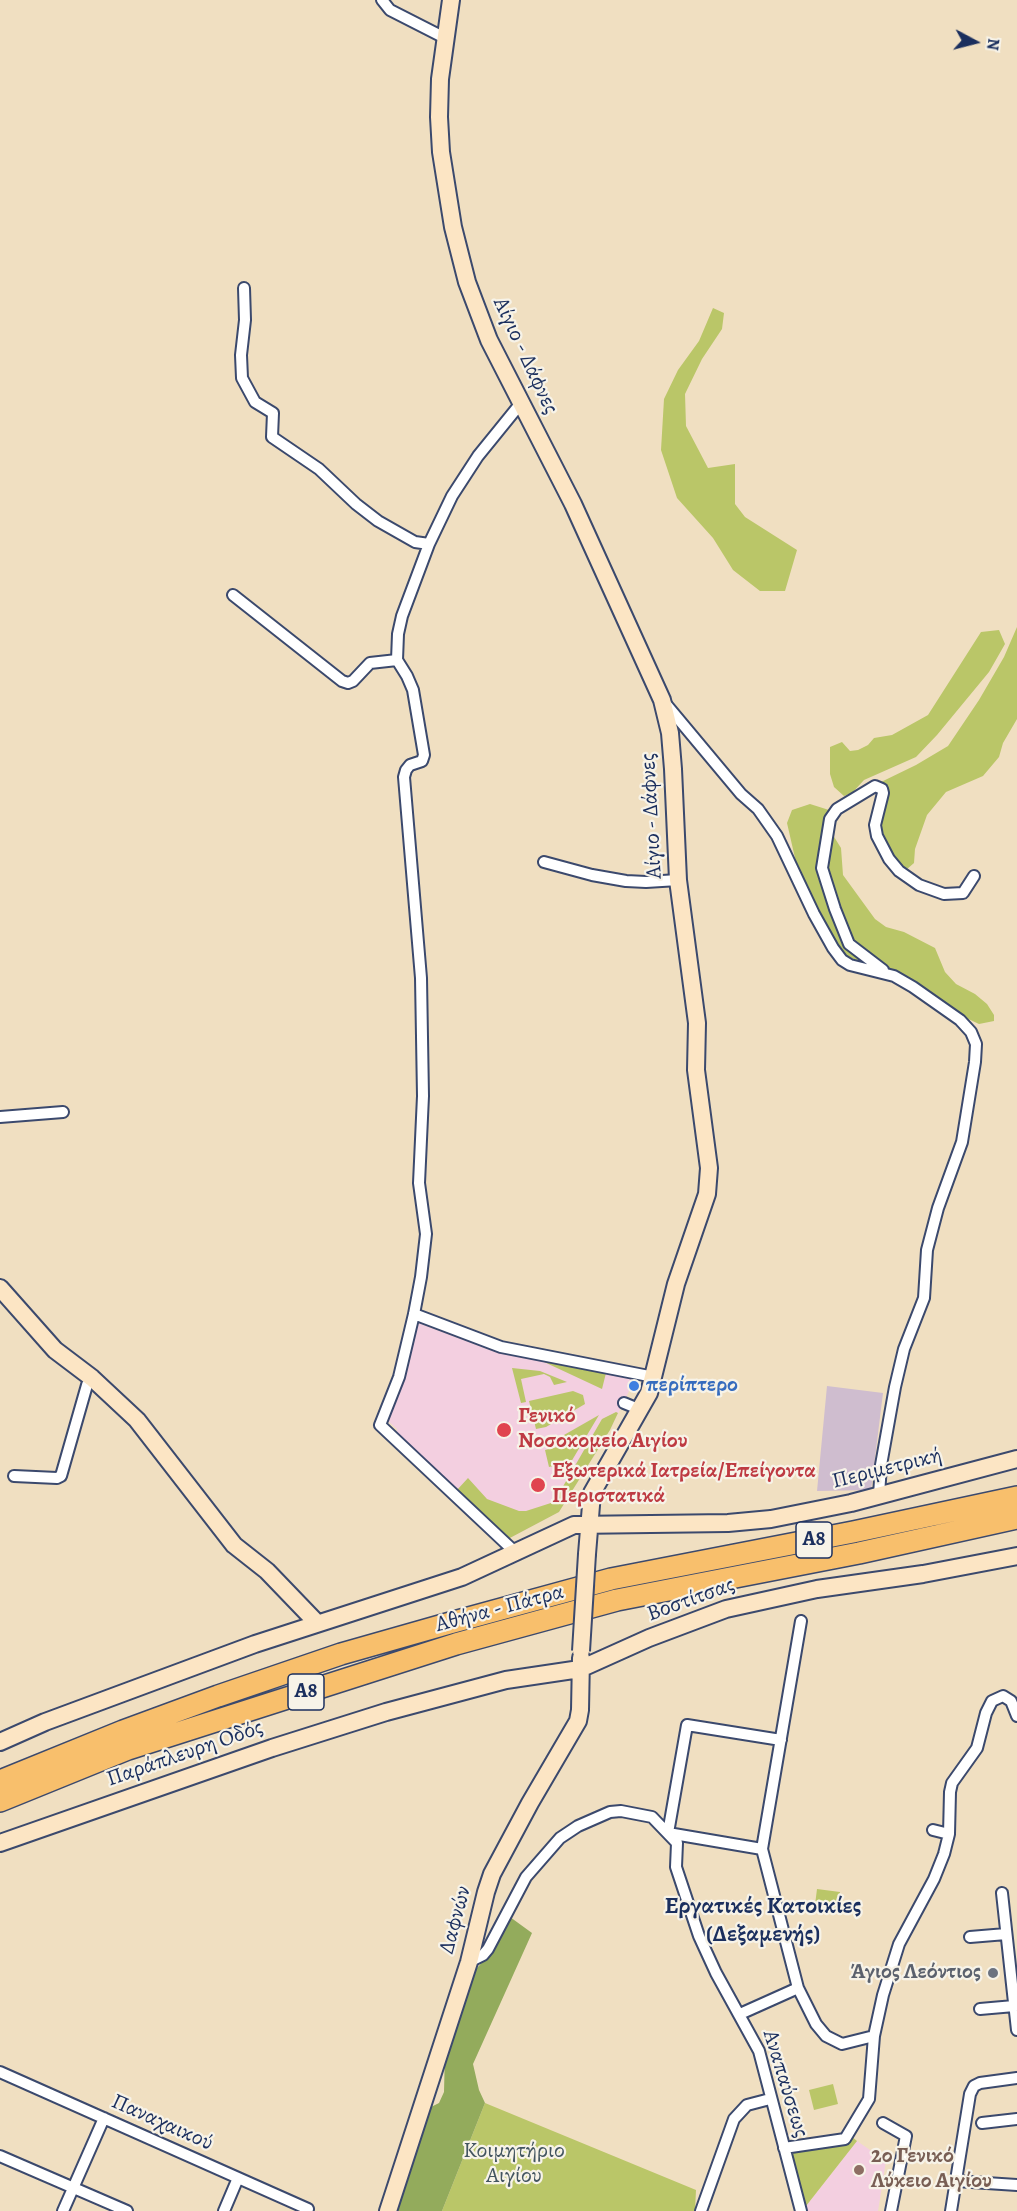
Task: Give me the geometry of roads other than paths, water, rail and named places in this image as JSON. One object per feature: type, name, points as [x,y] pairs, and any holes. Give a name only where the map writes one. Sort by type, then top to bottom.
[{"type":"highway","name":"Αθήνα - Πάτρα","points":[[0,1780],[218,1696],[341,1654],[450,1623],[611,1579],[853,1532],[1017,1497]]},
{"type":"highway","name":"Αθήνα - Πάτρα","points":[[0,1801],[128,1749],[456,1644],[617,1600],[860,1553],[1017,1518]]},
{"type":"street","points":[[382,0],[390,10],[445,38]]},
{"type":"street","name":"Αίγιο - Δάφνες","points":[[451,0],[445,38],[439,117],[441,152],[453,227],[467,282],[489,340],[573,504],[662,700],[670,733],[678,880],[697,1023],[696,1070],[709,1180],[704,1206],[676,1284],[654,1377],[641,1410],[592,1493],[588,1524],[581,1652]]},
{"type":"street","points":[[244,288],[242,378],[255,402],[273,413],[272,437],[319,469],[378,521],[415,542],[429,544]]},
{"type":"street","points":[[515,1552],[380,1425],[399,1377],[421,1277],[426,1234],[419,1191],[423,1096],[421,978],[404,777],[410,765],[422,761],[424,755],[413,690],[397,660],[398,634],[402,616],[429,544],[452,496],[478,456],[521,403]]},
{"type":"street","points":[[233,596],[342,681],[348,683],[353,681],[370,663],[397,660]]},
{"type":"street","points":[[662,700],[741,794],[758,809],[777,836],[814,914],[842,960],[850,965],[885,973]]},
{"type":"street","points":[[879,1495],[881,1465],[895,1387],[904,1349],[924,1298],[927,1250],[938,1208],[962,1142],[976,1044],[971,1032],[960,1020],[928,1000],[913,987],[885,973],[849,944],[822,868],[830,819],[837,808],[875,786],[882,789],[883,794],[875,825],[877,836],[899,872],[919,885],[944,894],[963,893],[974,876]]},
{"type":"street","points":[[544,861],[626,881],[678,880]]},
{"type":"street","points":[[0,1117],[63,1112]]},
{"type":"street","points":[[0,1288],[55,1350],[92,1378],[137,1420],[234,1545],[267,1571],[317,1623]]},
{"type":"street","points":[[414,1314],[501,1347],[654,1377]]},
{"type":"street","points":[[14,1476],[57,1478],[61,1476],[87,1385],[92,1378]]},
{"type":"street","points":[[624,1403],[641,1410]]},
{"type":"street","name":"Περιμετρική","points":[[0,1742],[45,1722],[255,1644],[452,1580],[574,1525],[699,1524],[760,1520],[832,1507],[1017,1459]]},
{"type":"street","name":"Βοστίτσας","points":[[386,1712],[506,1680],[580,1669],[650,1638],[726,1609],[817,1589],[923,1574],[1017,1556]]},
{"type":"street","points":[[801,1622],[762,1849],[798,1988],[816,2024],[831,2040],[847,2043],[874,2037]]},
{"type":"street","name":"Δαφνών","points":[[388,2211],[469,1962],[492,1874],[577,1723],[580,1708],[581,1652]]},
{"type":"street","points":[[784,2148],[845,2139],[869,2099],[874,2037],[883,1995],[899,1944],[934,1879],[944,1854],[949,1834],[950,1792],[954,1779],[977,1748],[986,1713],[992,1701],[1003,1696],[1014,1699],[1017,1716]]},
{"type":"street","name":"Παράπλευρη Οδός","points":[[0,1843],[272,1748],[386,1712]]},
{"type":"street","points":[[668,1833],[687,1725],[781,1740]]},
{"type":"street","points":[[469,1962],[483,1955],[488,1949],[526,1877],[560,1838],[569,1831],[610,1812],[621,1811],[652,1816],[668,1833],[762,1849]]},
{"type":"street","points":[[933,1830],[949,1834]]},
{"type":"street","name":"Αναπαύσεως","points":[[668,1833],[676,1843],[676,1867],[699,1936],[716,1973],[759,2051],[801,2211]]},
{"type":"street","points":[[1002,1893],[1013,1964],[1017,2030]]},
{"type":"street","points":[[970,1937],[1010,1939]]},
{"type":"street","points":[[740,2014],[798,1988]]},
{"type":"street","points":[[980,2009],[1015,2004]]},
{"type":"street","name":"Παναχαικού","points":[[0,2072],[308,2210]]},
{"type":"street","points":[[951,2211],[970,2094],[974,2086],[980,2083],[1017,2078]]},
{"type":"street","points":[[701,2211],[734,2119],[747,2105],[770,2099]]},
{"type":"street","points":[[63,2211],[104,2118]]},
{"type":"street","points":[[982,2123],[1017,2119]]},
{"type":"street","points":[[883,2123],[906,2136],[891,2211]]},
{"type":"street","points":[[1,2159],[127,2211]]},
{"type":"street","points":[[224,2211],[238,2178]]},
{"type":"street","points":[[956,2181],[1017,2185]]},
{"type":"place","name":"περίπτερο","points":[[634,1386]]},
{"type":"place","name":"Γενικό Νοσοκομείο Αιγίου","points":[[504,1430]]},
{"type":"place","name":"Εξωτερικά Ιατρεία/Επείγοντα Περιστατικά","points":[[538,1485]]},
{"type":"place","name":"Άγιος Λεόντιος","points":[[993,1973]]},
{"type":"place","name":"2ο Γενικό Λύκειο Αιγίου","points":[[859,2170]]},
{"type":"district","name":"Εργατικές Κατοικίες (Δεξαμενής)","points":[[763,1921]]},
{"type":"park label","name":"Κοιμητήριο Αιγίου","points":[[514,2164]]}]
